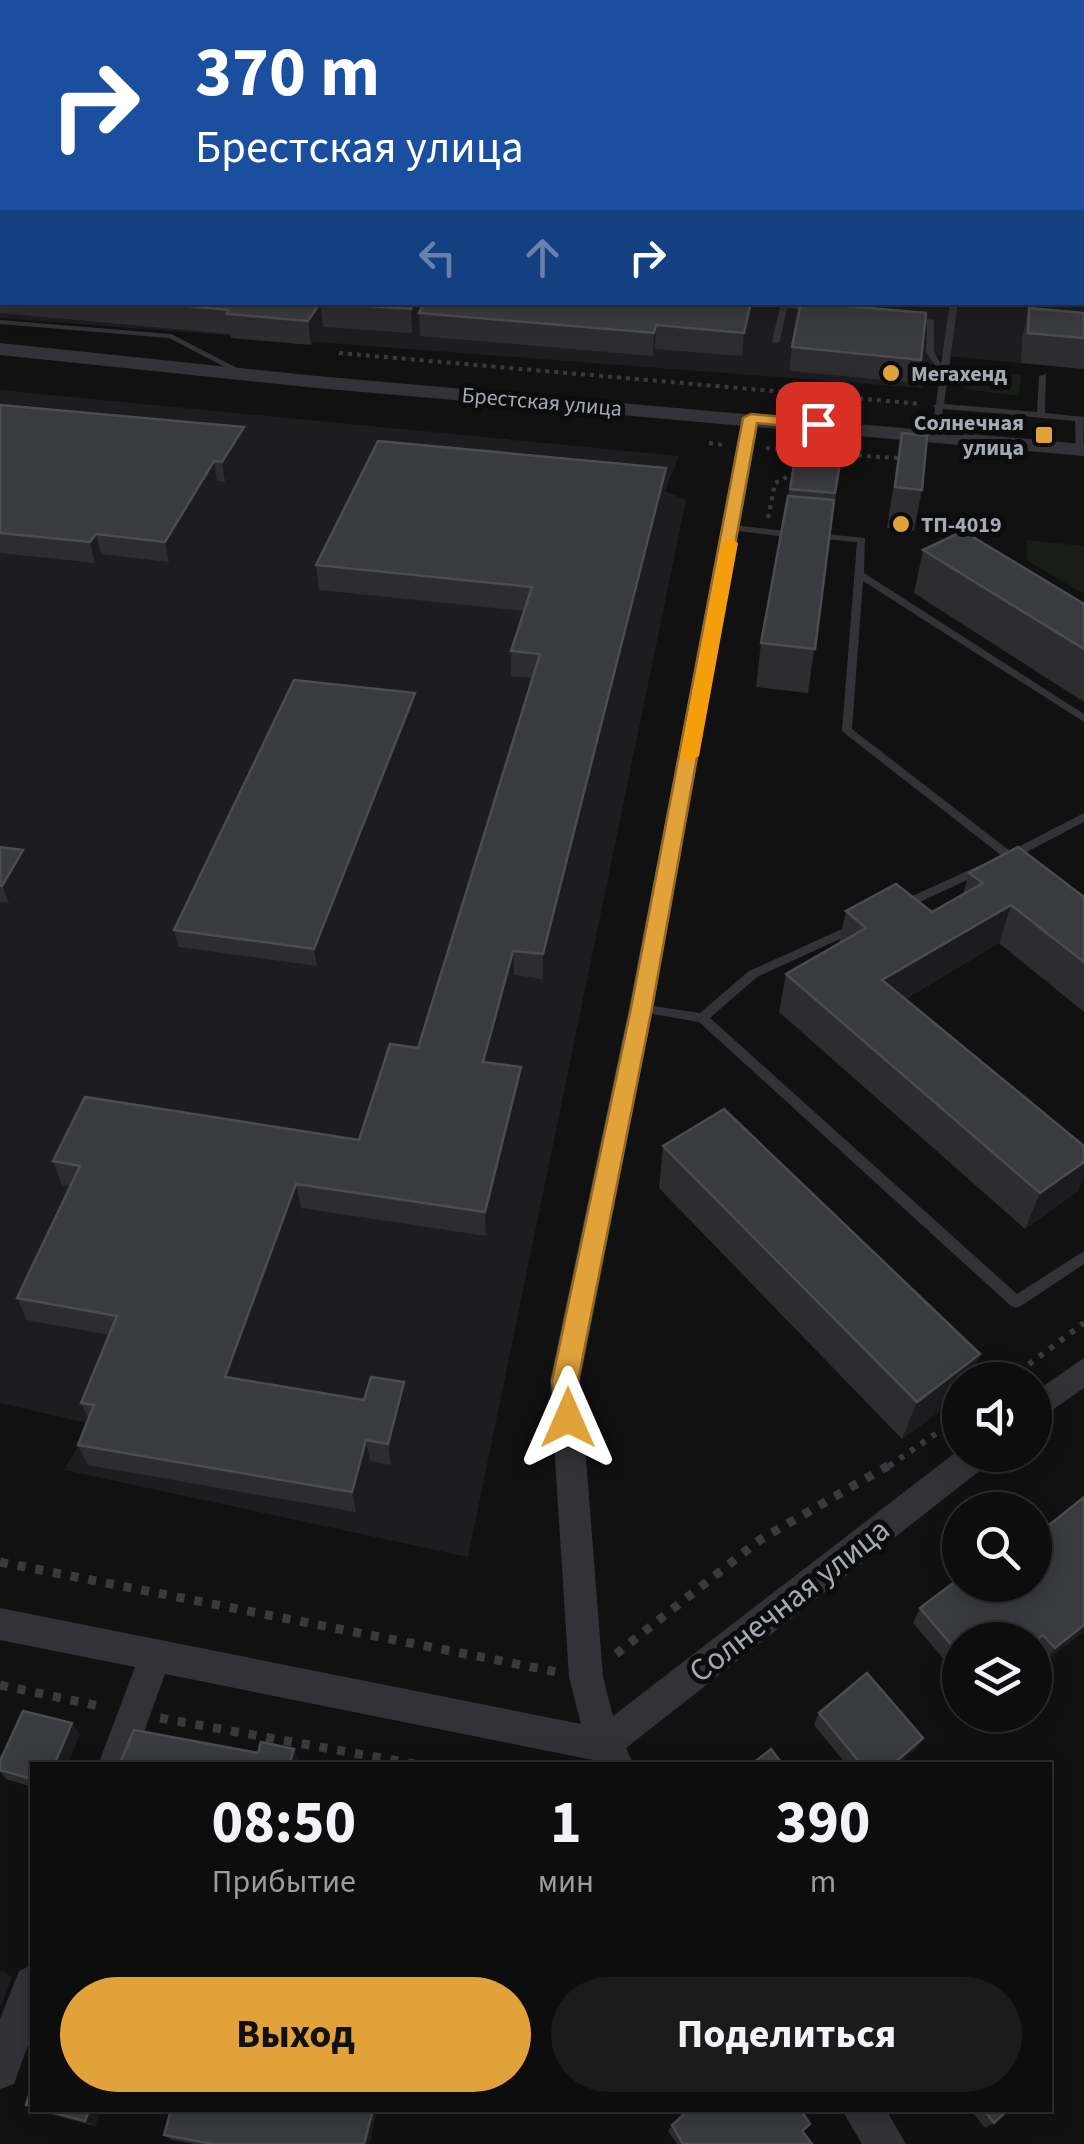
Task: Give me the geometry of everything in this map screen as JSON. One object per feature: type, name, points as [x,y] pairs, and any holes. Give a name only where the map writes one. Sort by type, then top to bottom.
[{"type":"street","name":"Брестская улица","points":[[0,349],[1082,450]]},
{"type":"street","points":[[0,1624],[156,1654],[610,1755],[586,1677],[565,1381],[642,1008],[751,418]]},
{"type":"street","points":[[1052,1396],[1084,1371]]},
{"type":"street","name":"Солнечная улица","points":[[610,1755],[955,1472]]},
{"type":"street","points":[[116,1762],[156,1654]]},
{"type":"street","points":[[0,2070],[30,1989]]},
{"type":"street","points":[[863,2112],[886,2144]]},
{"type":"lane","points":[[954,305],[937,406],[942,437],[1016,413]]},
{"type":"lane","points":[[776,341],[784,306],[821,310]]},
{"type":"lane","points":[[894,318],[931,322],[930,352],[943,372]]},
{"type":"lane","points":[[0,322],[171,336],[248,375]]},
{"type":"lane","points":[[1041,416],[1043,376]]},
{"type":"lane","points":[[937,406],[1081,419],[1082,450]]},
{"type":"lane","points":[[733,528],[862,540],[847,730],[1024,867]]},
{"type":"lane","points":[[859,574],[1084,719]]},
{"type":"lane","points":[[890,911],[1084,816]]},
{"type":"lane","points":[[702,1018],[753,974],[872,919]]},
{"type":"lane","points":[[642,1008],[702,1018],[1016,1302],[1084,1257]]},
{"type":"path","points":[[339,353],[937,406]]},
{"type":"path","points":[[834,454],[849,455],[850,438]]},
{"type":"path","points":[[765,532],[775,483],[804,468]]},
{"type":"path","points":[[1032,1362],[1084,1323]]},
{"type":"path","points":[[0,1562],[586,1677],[761,1539],[915,1451],[942,1430]]},
{"type":"path","points":[[0,1684],[404,1762]]},
{"type":"shaded area","points":[[0,305],[1084,305],[1084,369],[935,355],[923,388],[0,318]]},
{"type":"shaded area","points":[[966,369],[1021,375],[1019,396],[964,389]]},
{"type":"shaded area","points":[[0,390],[679,456],[665,491],[686,500],[468,1557],[64,1470],[91,1424],[0,1403]]},
{"type":"shaded area","points":[[1027,540],[1084,546],[1084,594],[1026,560]]},
{"type":"building","points":[[176,305],[319,305],[308,321],[227,314],[229,310]]},
{"type":"building","points":[[350,305],[411,305],[411,309]]},
{"type":"building","points":[[423,305],[750,305],[744,333],[656,325],[654,333],[419,313]]},
{"type":"building","points":[[800,305],[926,313],[921,360],[792,347]]},
{"type":"building","points":[[1029,308],[1084,313],[1084,338],[1028,333]]},
{"type":"building","points":[[0,405],[244,427],[222,462],[214,461],[165,542],[96,534],[90,542],[0,533]]},
{"type":"building","points":[[902,433],[927,436],[922,490],[895,487]]},
{"type":"building","points":[[378,441],[666,468],[543,954],[513,951],[483,1062],[521,1067],[485,1212],[296,1184],[225,1377],[364,1400],[371,1377],[404,1382],[388,1444],[366,1440],[352,1492],[78,1445],[94,1405],[81,1403],[117,1316],[17,1298],[80,1166],[53,1161],[85,1097],[359,1140],[390,1044],[418,1048],[540,654],[511,651],[532,587],[316,565]]},
{"type":"building","points":[[797,447],[842,452],[835,493],[790,489]]},
{"type":"building","points":[[788,496],[834,500],[815,649],[761,643]]},
{"type":"building","points":[[963,531],[1084,604],[1084,649],[923,550]]},
{"type":"building","points":[[294,680],[415,693],[314,949],[174,930]]},
{"type":"building","points":[[0,847],[23,850],[2,886],[0,886]]},
{"type":"building","points":[[1018,847],[1084,897],[1084,962],[1011,905],[882,980],[1084,1146],[1084,1162],[1040,1193],[786,974],[866,928],[846,911],[896,884],[932,912],[983,883],[969,873]]},
{"type":"building","points":[[724,1109],[980,1354],[970,1362],[942,1362],[942,1383],[917,1402],[663,1146]]},
{"type":"building","points":[[1084,1497],[1084,1625],[1055,1648],[1052,1622],[942,1622],[942,1634],[920,1608],[942,1592],[942,1602],[1052,1602],[1052,1523]]},
{"type":"building","points":[[867,1673],[923,1738],[895,1762],[860,1762],[819,1713]]},
{"type":"building","points":[[23,1711],[72,1723],[55,1762],[30,1762],[30,1778],[0,1770],[0,1761]]},
{"type":"building","points":[[134,1730],[258,1753],[261,1742],[294,1749],[290,1762],[120,1762]]},
{"type":"building","points":[[771,1749],[781,1762],[755,1762]]},
{"type":"building","points":[[51,2112],[88,2112],[85,2121]]},
{"type":"building","points":[[170,2112],[372,2112],[364,2144],[213,2144],[164,2135]]},
{"type":"building","points":[[687,2112],[802,2112],[810,2124],[802,2131],[812,2144],[683,2144],[672,2125]]},
{"type":"building","points":[[986,2112],[1006,2112],[994,2123]]},
{"type":"slow traffic","points":[[689,756],[730,543]]},
{"type":"place","name":"Мегахенд","points":[[891,373]]},
{"type":"place","name":"Солнечная улица","points":[[1044,435]]},
{"type":"place","name":"ТП-4019","points":[[901,524]]},
{"type":"route","points":[[568,1418],[565,1381],[642,1008],[751,418],[818,424]]}]
